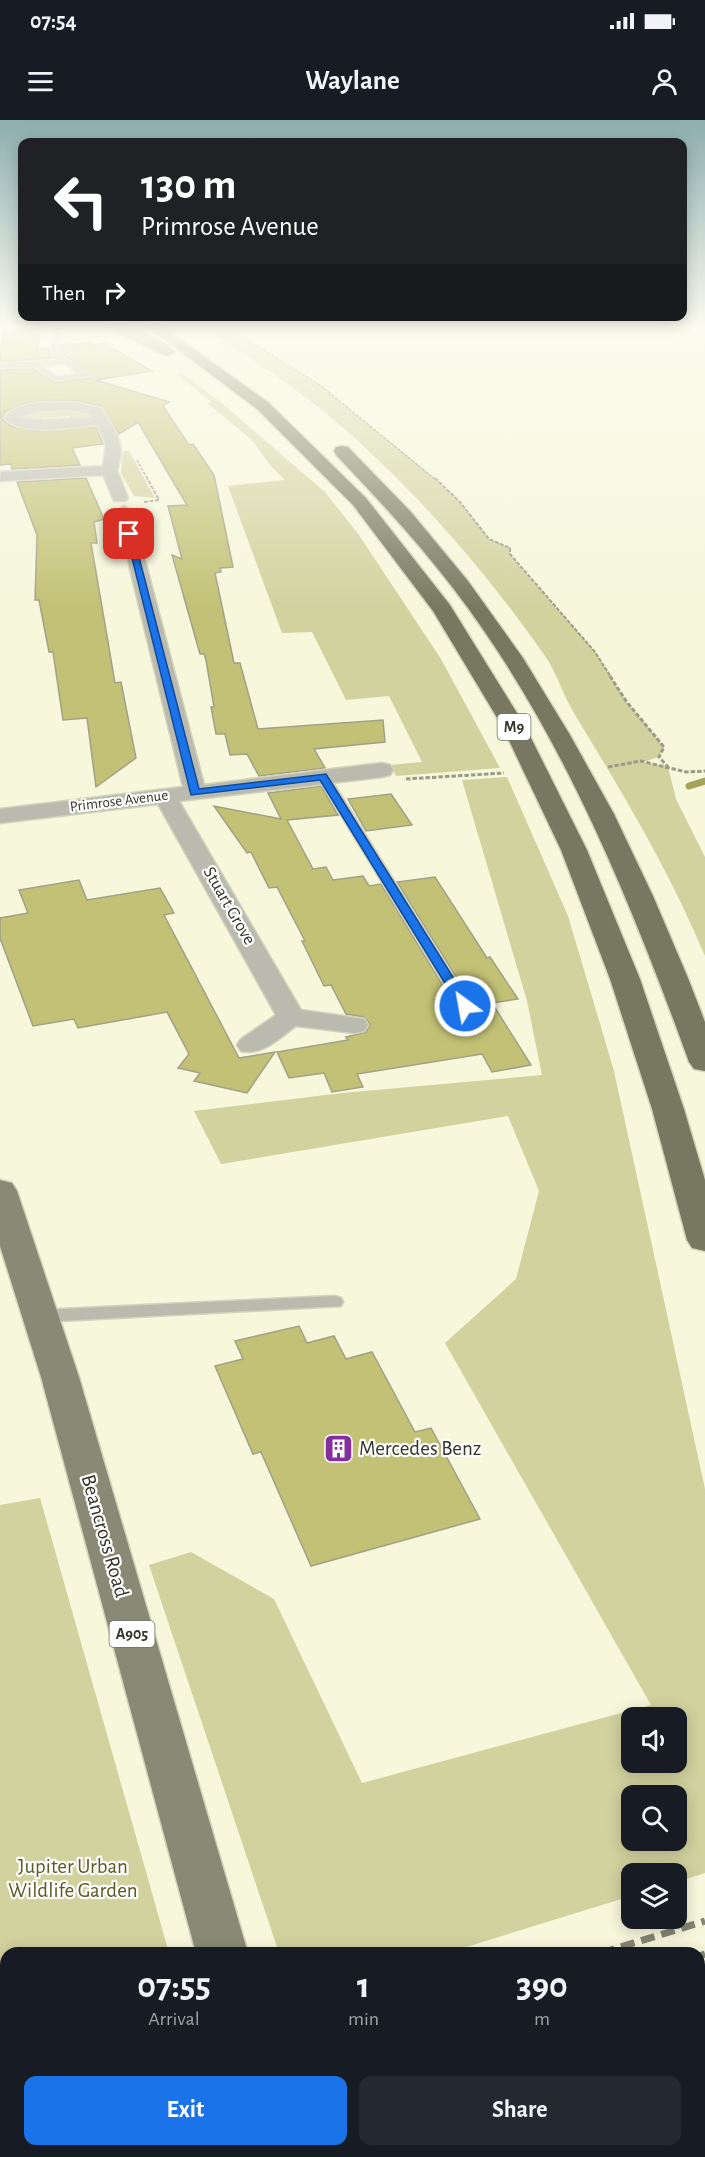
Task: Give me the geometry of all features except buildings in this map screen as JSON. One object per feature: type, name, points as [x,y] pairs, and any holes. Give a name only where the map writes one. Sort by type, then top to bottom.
[{"type":"highway","points":[[262,419],[342,483]]},
{"type":"highway","name":"M9","points":[[277,419],[342,483],[408,561],[470,650],[517,734],[560,819],[633,1002],[676,1136],[705,1240]]},
{"type":"highway","name":"M9","points":[[328,438],[428,542],[511,656],[571,756],[614,841],[668,965],[705,1062]]},
{"type":"main road","name":"Beancross Road","points":[[0,1191],[64,1388],[220,1947]]},
{"type":"street","points":[[13,419],[24,423],[40,424],[100,420],[112,436],[115,450],[109,470],[123,504],[195,792]]},
{"type":"street","points":[[1,478],[109,470]]},
{"type":"street","name":"Primrose Avenue","points":[[0,816],[382,770]]},
{"type":"street","name":"Stuart Grove","points":[[165,796],[291,1017]]},
{"type":"street","points":[[251,1045],[291,1017],[354,1026]]},
{"type":"lane","points":[[323,776],[477,1026]]},
{"type":"lane","points":[[41,1316],[334,1302]]},
{"type":"path","points":[[364,419],[460,502],[489,539],[510,548],[510,554],[595,652],[626,701],[664,747],[660,757],[668,767]]},
{"type":"path","points":[[115,450],[131,450],[159,500],[123,504]]},
{"type":"path","points":[[608,766],[641,761],[686,772],[705,771]]},
{"type":"path","points":[[382,770],[387,780],[504,773]]},
{"type":"green space","points":[[227,419],[240,419],[325,492],[359,535],[441,659],[500,768],[396,776],[390,765],[422,762],[389,696],[346,700],[312,632],[282,633],[228,486],[285,480],[270,465],[252,440]]},
{"type":"green space","points":[[333,419],[362,419],[460,502],[489,539],[510,548],[510,555],[595,652],[626,701],[664,747],[659,757],[642,762],[668,767],[676,799],[705,857],[705,956],[676,892],[627,802],[570,706],[549,663],[471,559],[416,498]]},
{"type":"green space","points":[[123,451],[129,451],[155,498],[134,496],[121,473]]},
{"type":"green space","points":[[507,777],[568,916],[614,1071],[705,1489],[705,1873],[687,1879],[687,1863],[621,1863],[621,1899],[466,1947],[277,1947],[149,1565],[191,1552],[274,1599],[362,1783],[621,1713],[621,1773],[687,1773],[687,1707],[644,1707],[651,1705],[445,1343],[516,1279],[539,1191],[508,1116],[221,1164],[194,1111],[342,1093],[542,1075],[527,1001],[462,780]]},
{"type":"green space","name":"Jupiter Urban Wildlife Garden","points":[[40,1498],[167,1947],[0,1947],[0,1505]]},
{"type":"waterway","points":[[689,786],[705,781]]},
{"type":"railway","points":[[620,1947],[705,1921]]},
{"type":"place","name":"Mercedes Benz","points":[[338,1448]]},
{"type":"route","points":[[129,534],[195,792],[323,776],[465,1006]]}]
